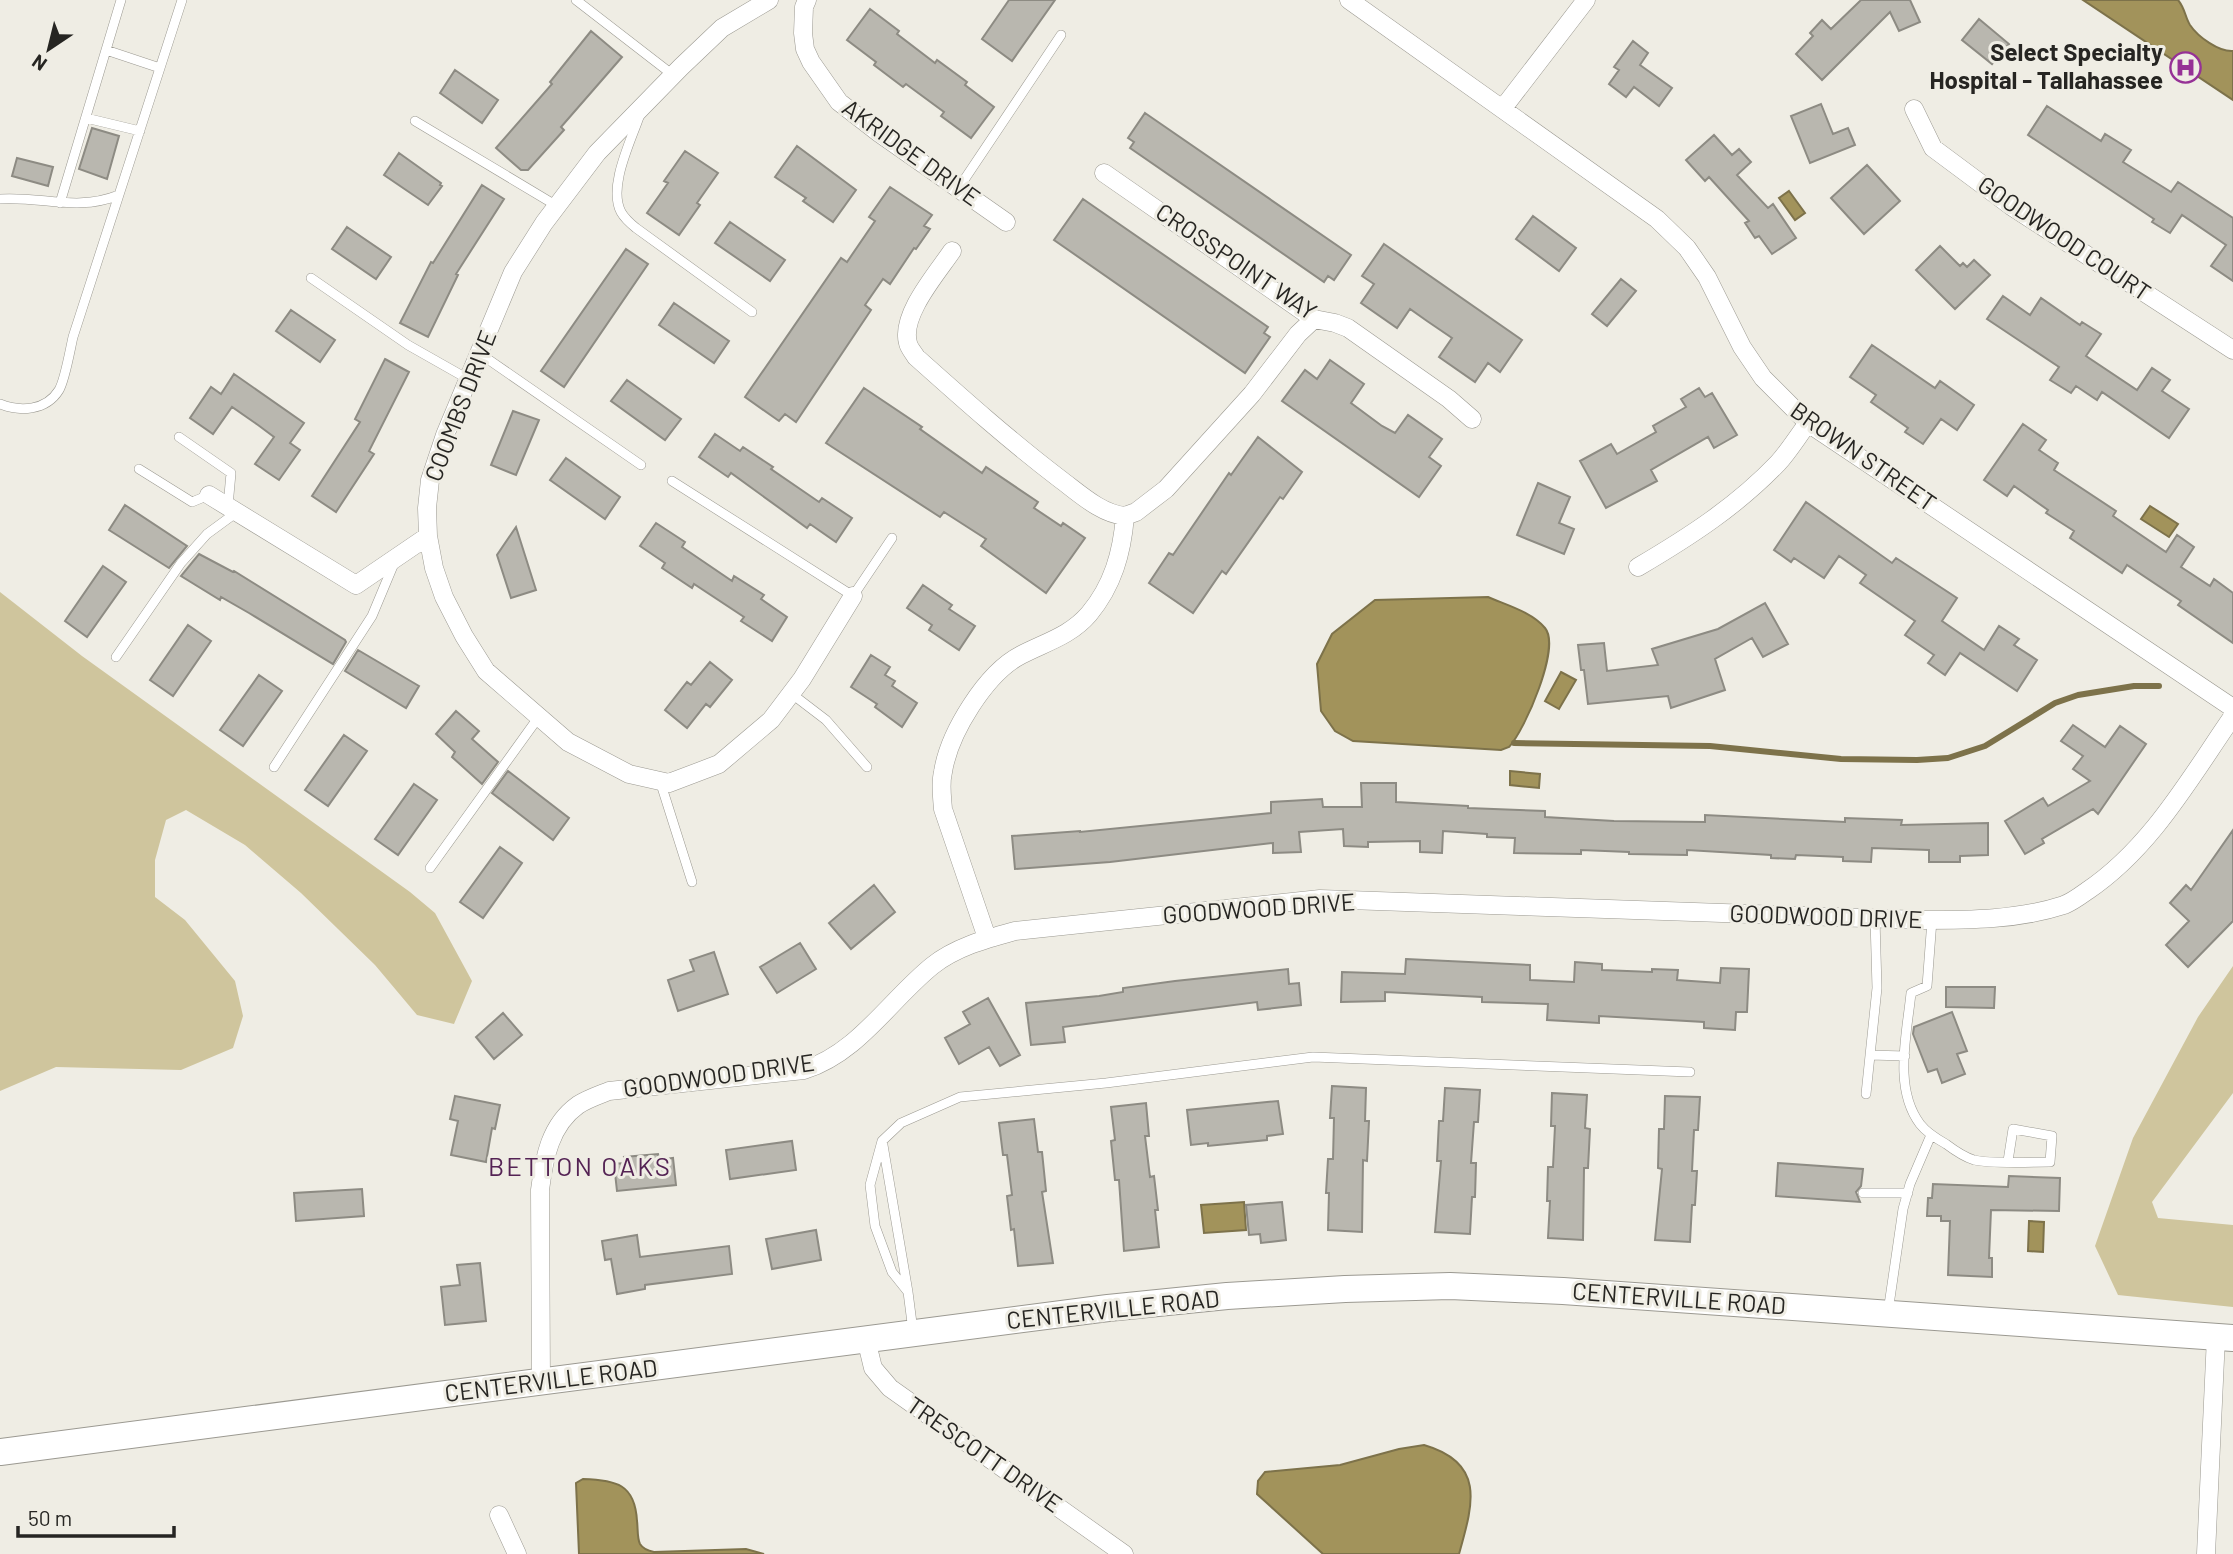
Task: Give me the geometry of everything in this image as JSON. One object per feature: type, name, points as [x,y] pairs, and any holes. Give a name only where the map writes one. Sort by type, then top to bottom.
[{"type":"main road","name":"CENTERVILLE ROAD","points":[[0,1452],[1108,1308],[1227,1296],[1345,1289],[1450,1286],[1563,1291],[2225,1338]]},
{"type":"street","name":"COOMBS DRIVE","points":[[769,0],[722,28],[597,152],[556,206],[513,272],[445,435],[430,480],[428,536],[441,587],[464,636],[486,671],[568,743],[629,774],[669,783],[719,764],[771,720],[802,680],[853,596]]},
{"type":"street","name":"AKRIDGE DRIVE","points":[[807,0],[804,7],[803,33],[806,49],[811,62],[839,102],[1006,222]]},
{"type":"street","name":"BROWN STREET","points":[[1349,0],[1640,206],[1687,248],[1707,277],[1736,336],[1763,378],[1808,424],[2233,708]]},
{"type":"street","points":[[1503,108],[1587,0]]},
{"type":"street","name":"GOODWOOD COURT","points":[[1914,109],[1933,148],[1944,157],[2011,206],[2233,350]]},
{"type":"street","name":"CROSSPOINT WAY","points":[[1104,173],[1314,319],[1348,328],[1449,399],[1472,419]]},
{"type":"street","points":[[952,251],[915,306],[909,320],[908,345],[916,357],[978,413],[1088,499],[1115,515],[1125,516],[1136,512],[1166,489],[1252,394],[1298,334],[1314,319]]},
{"type":"street","points":[[1638,567],[1696,533],[1721,514],[1772,469],[1808,424]]},
{"type":"street","points":[[209,495],[356,585],[428,536]]},
{"type":"street","points":[[987,938],[943,809],[943,769],[955,733],[974,701],[1001,669],[1020,655],[1067,634],[1088,615],[1107,589],[1117,567],[1125,516]]},
{"type":"street","name":"GOODWOOD DRIVE","points":[[541,1383],[540,1190],[550,1141],[563,1118],[580,1104],[609,1091],[804,1070],[823,1064],[844,1051],[897,997],[934,965],[958,949],[1015,931],[1320,899],[1875,919],[1972,920],[2030,914],[2067,904],[2121,866],[2153,831],[2233,716]]},
{"type":"street","points":[[2206,1554],[2225,1338]]},
{"type":"street","name":"TRESCOTT DRIVE","points":[[866,1339],[873,1367],[890,1388],[1124,1554]]},
{"type":"street","points":[[499,1516],[517,1554]]},
{"type":"lane","points":[[60,203],[121,0]]},
{"type":"lane","points":[[0,404],[27,410],[44,404],[59,390],[73,337],[181,0]]},
{"type":"lane","points":[[576,0],[673,75]]},
{"type":"lane","points":[[958,189],[1061,36]]},
{"type":"lane","points":[[106,50],[160,68]]},
{"type":"lane","points":[[642,106],[616,187],[623,216],[636,229],[752,312]]},
{"type":"lane","points":[[86,118],[140,131]]},
{"type":"lane","points":[[415,121],[556,206]]},
{"type":"lane","points":[[0,199],[60,203],[100,202],[119,195]]},
{"type":"lane","points":[[311,278],[408,345],[468,379]]},
{"type":"lane","points":[[479,353],[641,465]]},
{"type":"lane","points":[[116,657],[181,563],[232,509],[231,473],[179,437]]},
{"type":"lane","points":[[139,469],[192,502],[209,495]]},
{"type":"lane","points":[[672,481],[853,596],[892,538]]},
{"type":"lane","points":[[274,767],[372,616],[397,556]]},
{"type":"lane","points":[[792,694],[826,720],[867,767]]},
{"type":"lane","points":[[430,868],[538,718]]},
{"type":"lane","points":[[660,781],[692,882]]},
{"type":"lane","points":[[1866,1094],[1877,988],[1875,919]]},
{"type":"lane","points":[[1932,920],[1927,986],[1911,993],[1904,1082],[1910,1105],[1920,1124],[1931,1135],[1975,1160],[2008,1161],[2050,1162],[2052,1136],[2013,1129],[2008,1161]]},
{"type":"lane","points":[[1870,1055],[1905,1056]]},
{"type":"lane","points":[[908,1292],[892,1272],[876,1226],[870,1185],[882,1141],[901,1123],[960,1097],[1106,1083],[1313,1057],[1690,1072]]},
{"type":"lane","points":[[1888,1314],[1903,1209],[1931,1135]]},
{"type":"lane","points":[[882,1141],[913,1333]]},
{"type":"lane","points":[[1863,1193],[1908,1193]]},
{"type":"shaded area","points":[[2083,0],[2178,0],[2190,25],[2198,34],[2215,46],[2233,51],[2233,100]]},
{"type":"shaded area","points":[[1789,191],[1805,213],[1795,220],[1779,198]]},
{"type":"shaded area","points":[[2150,506],[2178,524],[2169,537],[2141,519]]},
{"type":"shaded area","points":[[0,592],[82,656],[410,892],[435,913],[472,981],[454,1024],[417,1015],[375,965],[301,893],[245,845],[186,810],[166,820],[155,860],[155,897],[185,920],[235,981],[243,1016],[233,1048],[181,1070],[56,1067],[0,1091]]},
{"type":"shaded area","points":[[1488,597],[1540,622],[1549,638],[1545,670],[1539,688],[1524,724],[1509,747],[1501,750],[1353,741],[1335,731],[1321,711],[1317,664],[1332,634],[1375,600]]},
{"type":"shaded area","points":[[1561,672],[1576,680],[1559,709],[1545,701]]},
{"type":"shaded area","points":[[1510,771],[1540,774],[1539,788],[1510,785]]},
{"type":"shaded area","points":[[2233,966],[2233,1093],[2152,1202],[2158,1218],[2233,1225],[2233,1307],[2118,1295],[2095,1246],[2133,1138],[2198,1017]]},
{"type":"shaded area","points":[[1244,1202],[1246,1230],[1204,1233],[1201,1205]]},
{"type":"shaded area","points":[[2029,1221],[2044,1222],[2043,1252],[2028,1251]]},
{"type":"shaded area","points":[[1424,1445],[1444,1453],[1458,1463],[1466,1474],[1470,1502],[1459,1554],[1323,1554],[1257,1494],[1258,1481],[1265,1472],[1340,1465]]},
{"type":"shaded area","points":[[583,1479],[614,1483],[628,1492],[635,1509],[639,1542],[648,1550],[746,1549],[764,1554],[579,1554],[576,1483]]},
{"type":"building","points":[[1009,0],[1055,0],[1012,61],[982,39]]},
{"type":"building","points":[[1861,0],[1910,0],[1920,22],[1899,31],[1890,12],[1822,80],[1796,54],[1813,36],[1810,33],[1822,20],[1831,29]]},
{"type":"building","points":[[870,9],[935,63],[937,60],[967,82],[965,85],[994,107],[971,138],[941,116],[944,112],[906,84],[903,87],[847,40]]},
{"type":"building","points":[[1979,19],[2009,44],[1992,64],[1962,40]]},
{"type":"building","points":[[591,31],[622,57],[561,127],[564,130],[528,170],[521,170],[496,148],[552,84],[550,82]]},
{"type":"building","points":[[1633,41],[1648,53],[1640,65],[1672,88],[1659,106],[1634,87],[1626,97],[1609,84],[1619,70],[1614,67]]},
{"type":"building","points":[[455,70],[498,100],[482,123],[440,93]]},
{"type":"building","points":[[1821,104],[1833,134],[1848,128],[1855,145],[1810,163],[1791,116]]},
{"type":"building","points":[[2047,106],[2101,141],[2105,134],[2131,150],[2123,162],[2171,192],[2178,182],[2233,218],[2233,281],[2211,266],[2226,245],[2182,215],[2170,233],[2152,222],[2154,219],[2028,135]]},
{"type":"building","points":[[1145,113],[1351,255],[1334,280],[1328,276],[1324,282],[1130,148],[1134,142],[1128,138]]},
{"type":"building","points":[[92,128],[119,136],[107,179],[79,169]]},
{"type":"building","points":[[1714,135],[1732,155],[1739,149],[1751,162],[1737,175],[1768,208],[1773,204],[1796,238],[1772,254],[1759,236],[1755,238],[1745,223],[1749,221],[1709,177],[1705,181],[1686,160]]},
{"type":"building","points":[[797,146],[856,190],[833,222],[803,201],[806,198],[775,177]]},
{"type":"building","points":[[685,151],[718,173],[679,235],[647,213],[668,183],[664,181]]},
{"type":"building","points":[[399,153],[441,183],[442,186],[428,205],[384,175]]},
{"type":"building","points":[[17,158],[53,167],[48,186],[12,176]]},
{"type":"building","points":[[1867,165],[1900,201],[1864,234],[1831,198]]},
{"type":"building","points":[[482,185],[504,199],[456,274],[458,275],[428,337],[400,323],[431,262],[433,263]]},
{"type":"building","points":[[890,187],[932,215],[924,226],[930,229],[890,284],[883,279],[865,305],[871,310],[796,422],[785,414],[779,421],[745,397],[841,258],[847,262],[875,221],[869,217]]},
{"type":"building","points":[[1083,199],[1268,327],[1264,333],[1270,337],[1245,373],[1054,240]]},
{"type":"building","points":[[1533,216],[1576,248],[1559,271],[1516,239]]},
{"type":"building","points":[[730,222],[785,260],[770,281],[715,243]]},
{"type":"building","points":[[347,227],[391,257],[376,279],[332,249]]},
{"type":"building","points":[[1384,244],[1522,340],[1500,372],[1488,363],[1475,382],[1439,357],[1452,338],[1410,309],[1397,328],[1361,303],[1374,284],[1362,276]]},
{"type":"building","points":[[1940,246],[1960,266],[1963,263],[1967,267],[1974,260],[1990,275],[1955,309],[1916,270]]},
{"type":"building","points":[[626,249],[648,264],[564,387],[541,371]]},
{"type":"building","points":[[1621,279],[1636,291],[1607,326],[1592,314]]},
{"type":"building","points":[[2003,296],[2030,315],[2041,298],[2080,325],[2082,322],[2101,334],[2086,356],[2137,390],[2152,368],[2170,380],[2162,391],[2189,409],[2169,438],[2102,392],[2097,400],[2076,386],[2071,393],[2050,380],[2059,367],[1987,319]]},
{"type":"building","points":[[674,303],[729,341],[714,363],[659,325]]},
{"type":"building","points":[[291,310],[335,340],[320,362],[276,331]]},
{"type":"building","points":[[1872,345],[1935,388],[1940,381],[1974,405],[1957,430],[1941,419],[1923,444],[1905,432],[1908,428],[1871,402],[1876,395],[1850,377]]},
{"type":"building","points":[[385,359],[409,372],[369,451],[374,454],[336,512],[312,496],[360,422],[355,419]]},
{"type":"building","points":[[1330,360],[1364,384],[1351,403],[1382,426],[1395,433],[1408,415],[1442,439],[1429,457],[1441,466],[1419,497],[1282,401],[1305,370],[1317,379]]},
{"type":"building","points":[[234,374],[304,423],[290,443],[300,450],[279,480],[255,464],[274,437],[258,425],[232,407],[213,434],[190,418],[211,387],[221,394]]},
{"type":"building","points":[[627,380],[681,419],[665,440],[611,401]]},
{"type":"building","points":[[864,388],[922,427],[920,429],[982,473],[986,467],[1038,502],[1034,508],[1085,538],[1046,593],[981,546],[986,539],[944,512],[940,517],[826,443]]},
{"type":"building","points":[[1699,388],[1705,397],[1712,393],[1737,435],[1714,448],[1708,437],[1651,470],[1657,481],[1606,508],[1580,461],[1611,444],[1617,454],[1656,432],[1653,426],[1686,407],[1681,399]]},
{"type":"building","points":[[513,411],[539,420],[516,475],[491,465]]},
{"type":"building","points":[[2023,424],[2046,440],[2039,450],[2058,463],[2054,470],[2116,511],[2113,516],[2166,552],[2177,535],[2194,547],[2181,567],[2210,586],[2214,579],[2233,593],[2233,643],[2178,605],[2181,601],[2127,565],[2122,573],[2070,538],[2074,531],[2046,513],[2048,510],[2014,486],[2007,496],[1984,480]]},
{"type":"building","points":[[715,434],[740,451],[743,447],[819,502],[822,498],[852,518],[836,542],[810,524],[807,528],[731,473],[728,477],[699,457]]},
{"type":"building","points":[[1258,437],[1302,472],[1283,499],[1280,497],[1226,574],[1222,571],[1193,613],[1149,583],[1169,553],[1173,555],[1229,473],[1231,475]]},
{"type":"building","points":[[566,458],[620,497],[605,519],[550,480]]},
{"type":"building","points":[[1538,483],[1570,497],[1559,523],[1574,529],[1564,554],[1517,535]]},
{"type":"building","points":[[1806,502],[1892,563],[1896,558],[1957,598],[1942,621],[1984,650],[1999,626],[2019,639],[2014,645],[2037,660],[2017,691],[1960,653],[1945,675],[1928,663],[1934,655],[1905,635],[1915,621],[1860,583],[1866,575],[1839,556],[1824,578],[1794,558],[1791,562],[1774,550]]},
{"type":"building","points":[[125,505],[187,546],[169,568],[109,530]]},
{"type":"building","points":[[656,523],[685,542],[682,547],[732,581],[734,576],[764,595],[761,599],[787,617],[772,641],[741,621],[744,617],[694,584],[692,588],[662,568],[665,563],[640,546]]},
{"type":"building","points":[[516,527],[536,590],[511,598],[497,555]]},
{"type":"building","points":[[199,554],[234,571],[345,640],[333,664],[181,576]]},
{"type":"building","points":[[103,566],[126,582],[87,637],[65,621]]},
{"type":"building","points":[[923,585],[952,605],[949,609],[975,626],[959,650],[929,630],[932,625],[907,608]]},
{"type":"building","points":[[1765,603],[1788,644],[1763,657],[1752,638],[1715,659],[1725,690],[1671,708],[1668,696],[1588,704],[1578,645],[1604,643],[1607,671],[1658,665],[1652,649],[1718,629]]},
{"type":"building","points":[[188,625],[211,641],[173,696],[150,680]]},
{"type":"building","points":[[358,650],[419,686],[406,708],[345,671]]},
{"type":"building","points":[[871,655],[890,667],[885,675],[895,681],[892,686],[917,703],[902,727],[875,707],[877,704],[851,687]]},
{"type":"building","points":[[710,662],[732,680],[710,707],[706,704],[687,728],[665,710],[687,682],[691,685]]},
{"type":"building","points":[[259,675],[282,691],[243,746],[220,730]]},
{"type":"building","points":[[456,711],[479,731],[472,739],[498,762],[482,784],[452,757],[455,752],[436,734]]},
{"type":"building","points":[[2073,725],[2105,747],[2120,726],[2146,744],[2098,814],[2093,809],[2042,839],[2044,843],[2025,854],[2005,821],[2043,798],[2048,806],[2090,781],[2073,769],[2083,756],[2061,741]]},
{"type":"building","points":[[344,735],[367,751],[328,806],[305,790]]},
{"type":"building","points":[[508,771],[569,818],[553,840],[492,793]]},
{"type":"building","points":[[1361,783],[1396,783],[1396,802],[1545,811],[1545,817],[1705,822],[1705,815],[1845,822],[1845,818],[1902,820],[1901,825],[1988,823],[1988,855],[1960,856],[1960,862],[1929,862],[1929,850],[1872,848],[1871,862],[1843,861],[1843,857],[1796,855],[1795,859],[1771,858],[1771,855],[1687,850],[1687,855],[1581,850],[1581,854],[1514,853],[1515,838],[1443,831],[1442,853],[1420,852],[1420,841],[1368,842],[1368,847],[1344,846],[1343,829],[1299,832],[1301,852],[1273,853],[1273,843],[1110,862],[1015,869],[1012,836],[1271,813],[1271,802],[1322,799],[1323,807],[1362,807]]},
{"type":"building","points":[[414,784],[437,800],[398,855],[375,839]]},
{"type":"building","points":[[2233,830],[2233,921],[2188,967],[2166,945],[2189,921],[2170,903],[2186,885],[2191,890]]},
{"type":"building","points":[[500,847],[522,863],[483,918],[460,902]]},
{"type":"building","points":[[874,885],[895,912],[851,949],[829,923]]},
{"type":"building","points":[[800,943],[816,969],[777,993],[760,967]]},
{"type":"building","points":[[714,952],[728,994],[678,1011],[668,980],[694,971],[690,960]]},
{"type":"building","points":[[1406,959],[1530,965],[1530,980],[1574,982],[1575,962],[1602,964],[1602,970],[1678,970],[1677,980],[1720,983],[1721,968],[1749,969],[1747,1012],[1736,1012],[1735,1030],[1704,1028],[1704,1022],[1599,1016],[1599,1023],[1547,1020],[1548,1004],[1482,1002],[1482,997],[1385,992],[1385,1001],[1341,1002],[1342,972],[1405,974]]},
{"type":"building","points":[[1288,969],[1289,984],[1299,983],[1301,1005],[1258,1010],[1257,1002],[1063,1027],[1065,1042],[1031,1045],[1026,1003],[1099,996],[1123,992],[1123,988],[1175,981]]},
{"type":"building","points":[[1946,987],[1995,987],[1994,1008],[1946,1007]]},
{"type":"building","points":[[988,998],[1020,1055],[1000,1066],[989,1047],[959,1064],[945,1038],[970,1024],[963,1012]]},
{"type":"building","points":[[1952,1012],[1967,1051],[1957,1054],[1965,1074],[1942,1083],[1937,1069],[1928,1072],[1913,1034],[1914,1027]]},
{"type":"building","points":[[503,1013],[522,1035],[494,1059],[476,1037]]},
{"type":"building","points":[[1332,1086],[1366,1088],[1365,1121],[1369,1121],[1367,1161],[1363,1160],[1362,1232],[1328,1230],[1328,1159],[1333,1159],[1334,1118],[1330,1118]]},
{"type":"building","points":[[1445,1088],[1480,1090],[1471,1163],[1476,1163],[1470,1234],[1435,1232],[1441,1161],[1437,1161],[1439,1121],[1443,1121]]},
{"type":"building","points":[[1552,1093],[1587,1095],[1585,1128],[1590,1129],[1588,1168],[1584,1168],[1583,1240],[1548,1238],[1548,1167],[1553,1167],[1555,1126],[1551,1126]]},
{"type":"building","points":[[455,1096],[500,1105],[495,1129],[492,1128],[486,1162],[451,1155],[458,1121],[450,1119]]},
{"type":"building","points":[[1665,1096],[1700,1097],[1698,1130],[1694,1130],[1692,1171],[1697,1171],[1690,1242],[1655,1240],[1662,1169],[1658,1168],[1659,1129],[1664,1129]]},
{"type":"building","points":[[1278,1101],[1283,1134],[1267,1136],[1267,1140],[1208,1146],[1208,1143],[1191,1145],[1187,1110]]},
{"type":"building","points":[[1146,1103],[1149,1136],[1145,1136],[1150,1177],[1154,1176],[1159,1247],[1124,1251],[1119,1180],[1115,1180],[1111,1141],[1115,1140],[1111,1107]]},
{"type":"building","points":[[1034,1119],[1038,1152],[1042,1152],[1046,1191],[1042,1192],[1053,1263],[1018,1266],[1007,1196],[1012,1195],[1007,1155],[1003,1155],[999,1123]]},
{"type":"building","points":[[792,1141],[796,1170],[730,1179],[726,1150]]},
{"type":"building","points":[[658,1154],[659,1160],[673,1158],[676,1185],[617,1191],[614,1164],[625,1163],[624,1157]]},
{"type":"building","points":[[1778,1163],[1863,1169],[1861,1186],[1856,1192],[1860,1202],[1776,1196]]},
{"type":"building","points":[[2009,1176],[2060,1178],[2059,1211],[1991,1210],[1989,1258],[1992,1258],[1992,1277],[1948,1275],[1950,1221],[1941,1221],[1941,1216],[1927,1216],[1928,1198],[1932,1198],[1933,1184],[2008,1187]]},
{"type":"building","points":[[362,1189],[364,1216],[296,1221],[294,1193]]},
{"type":"building","points":[[1282,1202],[1286,1240],[1261,1243],[1260,1234],[1249,1235],[1246,1205]]},
{"type":"building","points":[[816,1230],[821,1260],[772,1269],[766,1239]]},
{"type":"building","points":[[637,1235],[640,1257],[729,1246],[732,1274],[645,1285],[645,1289],[617,1294],[611,1259],[605,1260],[602,1241]]},
{"type":"building","points":[[480,1263],[486,1321],[445,1325],[441,1287],[460,1285],[457,1265]]},
{"type":"waterway","points":[[1514,743],[1710,746],[1841,759],[1948,758],[1985,746],[2055,703],[2078,695],[2134,686],[2159,686]]},
{"type":"place","name":"Select Specialty Hospital - Tallahassee","points":[[2186,67]]},
{"type":"district","name":"BETTON OAKS","points":[[580,1167]]}]
